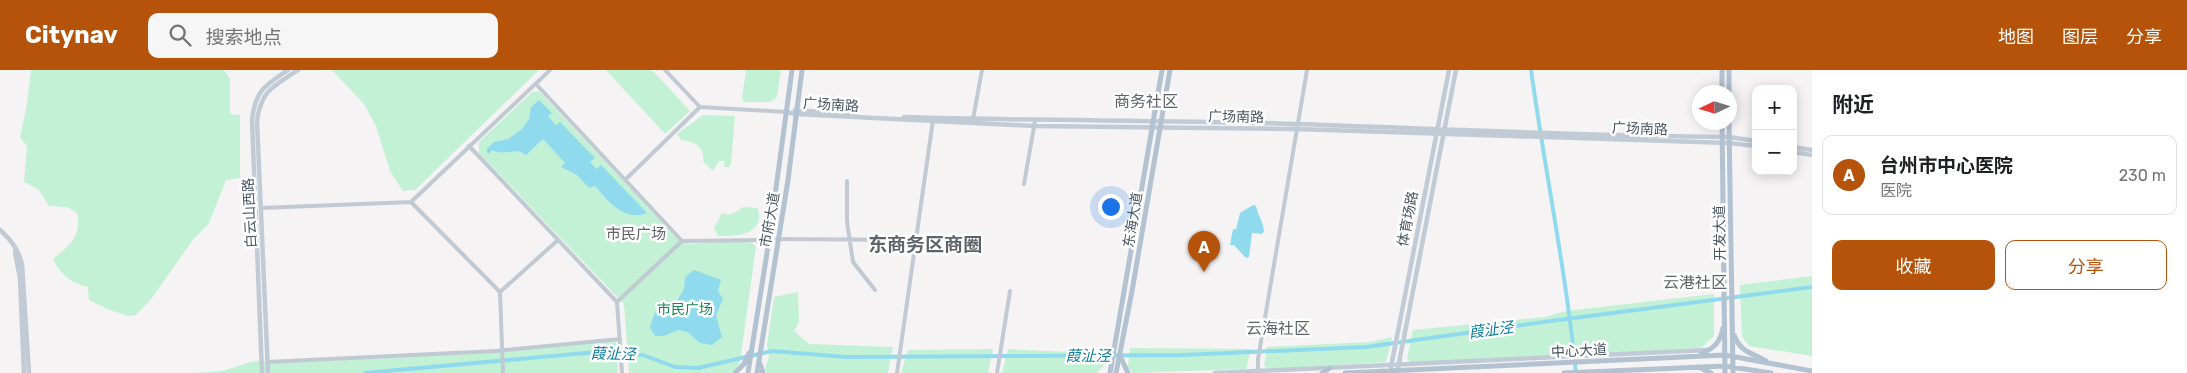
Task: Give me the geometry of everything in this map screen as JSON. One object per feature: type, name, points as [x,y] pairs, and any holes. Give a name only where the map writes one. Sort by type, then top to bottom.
[{"type":"main road","name":"白云山西路","points":[[262,373],[252,120],[257,97],[261,90],[288,70]]},
{"type":"main road","name":"白云山西路","points":[[268,373],[257,121],[259,105],[273,87],[298,70]]},
{"type":"main road","name":"市府大道","points":[[746,364],[752,348],[769,240],[792,70]]},
{"type":"main road","name":"市府大道","points":[[757,373],[758,357],[788,180],[802,70]]},
{"type":"main road","name":"东海大道","points":[[1112,367],[1162,70]]},
{"type":"main road","name":"东海大道","points":[[1116,373],[1122,350],[1170,70]]},
{"type":"main road","name":"体育场路","points":[[1391,370],[1449,70]]},
{"type":"main road","points":[[1456,70],[1398,370],[1474,362],[1572,360]]},
{"type":"main road","points":[[1722,70],[1722,85]]},
{"type":"main road","points":[[1728,70],[1729,85]]},
{"type":"main road","name":"广场南路","points":[[786,112],[1034,124],[1297,127],[1444,133],[1752,141]]},
{"type":"main road","name":"广场南路","points":[[933,120],[973,119],[1034,124]]},
{"type":"main road","name":"开发大道","points":[[1722,130],[1725,373]]},
{"type":"main road","name":"开发大道","points":[[1729,130],[1733,373]]},
{"type":"main road","name":"广场南路","points":[[1729,140],[1752,145]]},
{"type":"main road","points":[[1797,148],[1812,150]]},
{"type":"main road","points":[[1797,153],[1812,155]]},
{"type":"main road","points":[[0,230],[11,239],[18,250],[22,264],[29,373]]},
{"type":"main road","points":[[0,234],[9,241],[19,265],[24,373]]},
{"type":"main road","points":[[1696,356],[1710,350],[1720,341],[1725,318]]},
{"type":"main road","points":[[1732,332],[1739,346],[1749,354],[1771,364]]},
{"type":"main road","points":[[1585,359],[1710,350]]},
{"type":"main road","points":[[1642,359],[1652,354]]},
{"type":"main road","name":"中心大道","points":[[1345,373],[1538,364],[1585,359],[1642,359],[1725,355],[1812,371]]},
{"type":"main road","points":[[1120,356],[1128,373]]},
{"type":"main road","points":[[758,357],[762,373]]},
{"type":"main road","points":[[1531,360],[1538,364]]},
{"type":"main road","points":[[1464,367],[1474,362]]},
{"type":"main road","points":[[735,373],[746,364],[748,373]]},
{"type":"main road","points":[[1698,366],[1711,373]]},
{"type":"main road","name":"中心大道","points":[[1564,373],[1733,366],[1769,373]]},
{"type":"main road","points":[[1106,373],[1112,367]]},
{"type":"main road","points":[[1215,373],[1258,373],[1330,368],[1391,370]]},
{"type":"main road","points":[[1322,373],[1330,368]]},
{"type":"main road","points":[[1637,369],[1646,373]]},
{"type":"street","points":[[261,208],[411,202],[550,70]]},
{"type":"street","points":[[666,70],[700,107],[786,112]]},
{"type":"street","points":[[973,119],[982,70]]},
{"type":"street","points":[[1258,373],[1258,359],[1307,70]]},
{"type":"street","points":[[536,84],[626,178],[682,241]]},
{"type":"street","points":[[626,178],[700,107]]},
{"type":"street","points":[[898,373],[933,120]]},
{"type":"street","points":[[1024,184],[1034,124]]},
{"type":"street","points":[[469,146],[617,302],[622,373]]},
{"type":"street","points":[[847,181],[848,238],[853,262],[875,290]]},
{"type":"street","points":[[411,202],[500,292],[503,370]]},
{"type":"street","points":[[778,239],[848,238],[916,240]]},
{"type":"street","points":[[500,292],[558,240]]},
{"type":"street","points":[[617,302],[682,241],[769,240]]},
{"type":"street","points":[[997,373],[1010,291]]},
{"type":"street","points":[[268,362],[503,352],[620,339]]},
{"type":"green space","points":[[31,70],[224,70],[230,79],[230,114],[240,115],[240,178],[226,180],[209,223],[192,241],[152,298],[136,315],[128,316],[89,300],[88,287],[67,278],[59,270],[53,259],[73,239],[78,228],[78,221],[77,213],[67,207],[49,206],[39,190],[24,182],[27,146],[20,138]]},
{"type":"green space","points":[[332,70],[539,70],[415,190],[403,191],[390,171],[376,126],[364,104]]},
{"type":"green space","points":[[606,70],[652,70],[690,111],[665,134]]},
{"type":"green space","points":[[746,70],[781,70],[777,97],[770,102],[744,102],[742,98]]},
{"type":"green space","name":"市民广场","points":[[539,91],[674,235],[688,244],[747,240],[756,246],[740,362],[732,373],[629,373],[624,304],[479,153],[479,142],[532,92]]},
{"type":"green space","points":[[703,115],[735,116],[731,163],[729,167],[724,167],[725,161],[719,161],[713,171],[703,161],[701,148],[694,143],[681,140],[677,134]]},
{"type":"green space","points":[[743,207],[758,208],[759,219],[756,226],[747,233],[718,236],[714,228],[722,213],[731,214]]},
{"type":"green space","points":[[1812,276],[1812,356],[1749,346],[1742,337],[1740,285]]},
{"type":"green space","points":[[798,292],[799,322],[794,331],[809,344],[893,347],[888,373],[766,373],[765,369],[769,357],[767,345],[774,297]]},
{"type":"green space","points":[[1714,294],[1714,336],[1701,348],[1411,363],[1407,358],[1413,330],[1545,317],[1566,311]]},
{"type":"green space","points":[[1392,337],[1386,362],[1269,369],[1264,366],[1267,347],[1370,342]]},
{"type":"green space","points":[[616,339],[618,373],[196,373],[222,371],[254,361],[268,362],[495,351]]},
{"type":"green space","points":[[1130,348],[1251,349],[1246,369],[1133,373],[1128,367]]},
{"type":"green space","points":[[993,349],[988,373],[901,373],[908,350]]},
{"type":"green space","points":[[1008,349],[1092,353],[1105,364],[1097,373],[1002,373]]},
{"type":"water","points":[[539,100],[552,113],[548,116],[556,125],[560,122],[595,158],[590,162],[597,169],[601,165],[647,213],[631,215],[617,208],[595,186],[589,188],[577,175],[561,167],[565,163],[543,139],[526,155],[518,151],[497,152],[492,150],[489,154],[486,150],[494,142],[508,139],[522,129],[529,119],[531,107]]},
{"type":"water","points":[[1253,205],[1256,206],[1264,231],[1262,234],[1252,233],[1249,257],[1246,258],[1234,245],[1230,245],[1233,229],[1236,229],[1240,213]]},
{"type":"water","points":[[694,270],[721,280],[718,291],[723,299],[716,315],[722,337],[712,345],[700,343],[687,332],[678,330],[664,336],[655,336],[650,328],[656,312],[661,306],[677,301],[684,289],[685,277]]},
{"type":"waterway","points":[[1531,70],[1567,297],[1576,373]]},
{"type":"waterway","name":"葭沚泾","points":[[365,373],[597,352],[643,355],[675,367],[698,368],[772,351],[846,357],[1183,355],[1366,347],[1812,287]]},
{"type":"place","name":"台州市中心医院","points":[[1204,272]]},
{"type":"district","name":"商务社区","points":[[1146,101]]},
{"type":"district","name":"市民广场","points":[[636,234]]},
{"type":"district","name":"东商务区商圈","points":[[925,244]]},
{"type":"district","name":"云港社区","points":[[1695,282]]},
{"type":"district","name":"云海社区","points":[[1278,328]]}]
